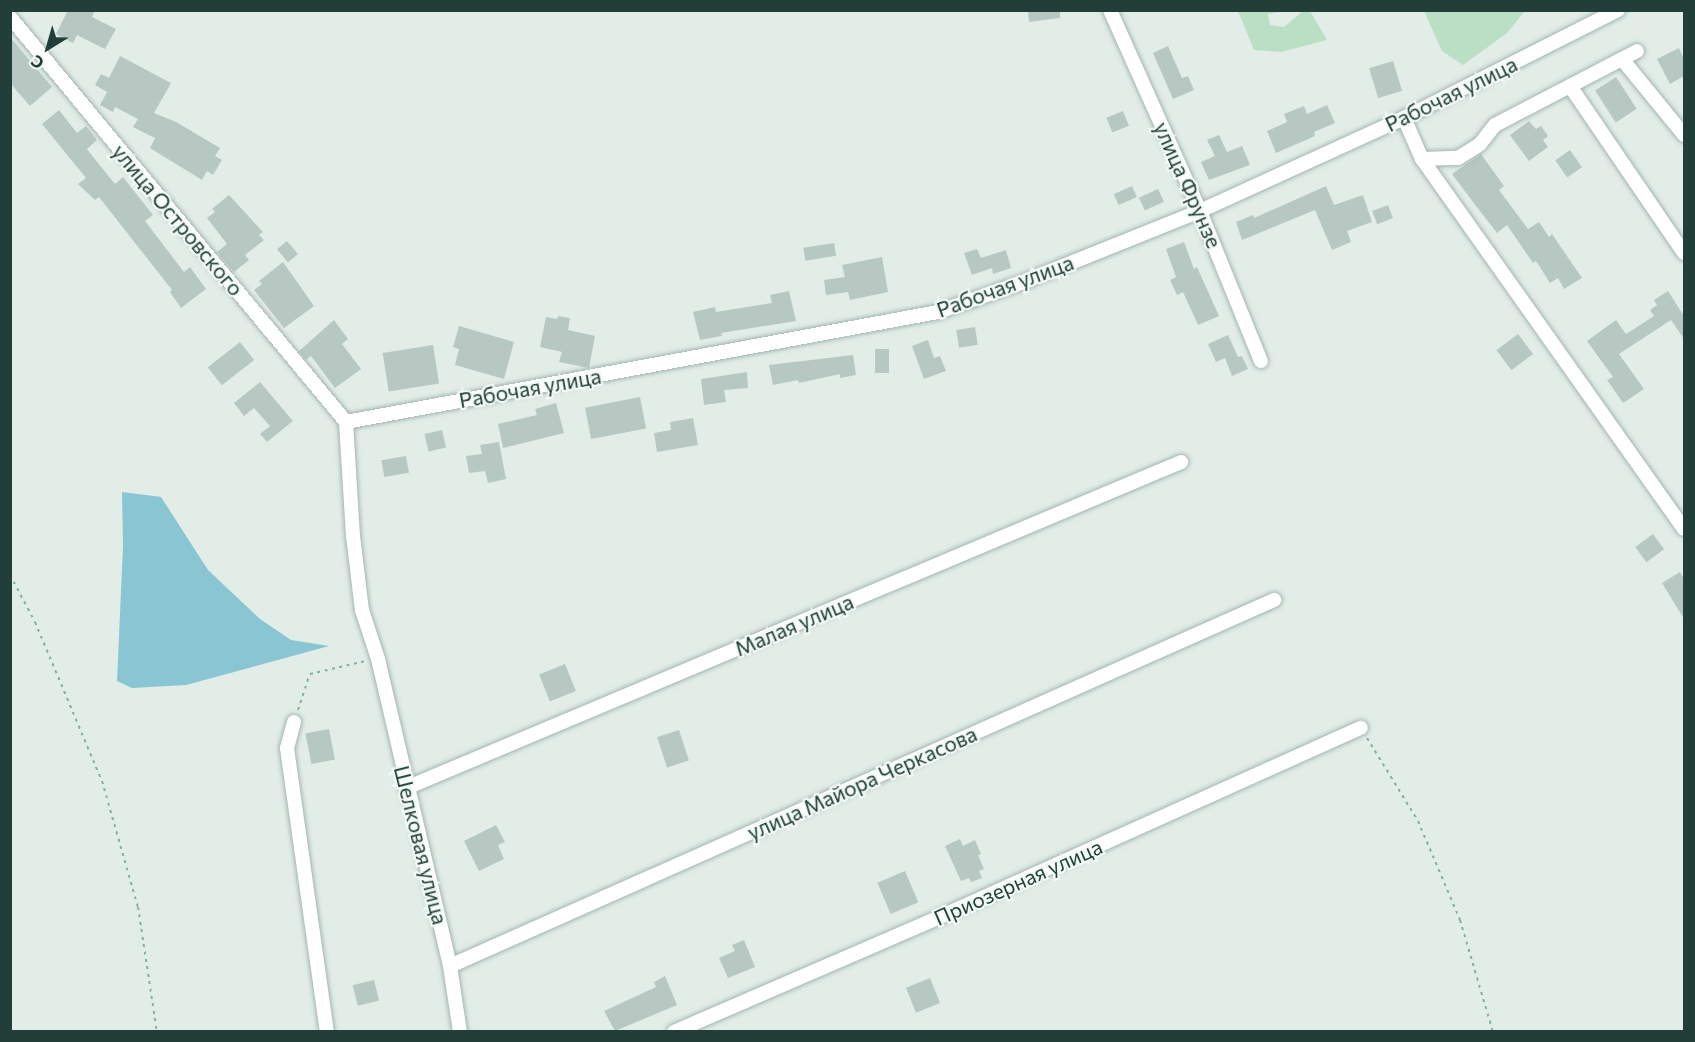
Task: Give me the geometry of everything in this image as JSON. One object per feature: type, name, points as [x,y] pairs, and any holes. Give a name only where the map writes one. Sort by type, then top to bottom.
[{"type":"street","name":"улица Фрунзе","points":[[1110,10],[1200,211],[1262,361]]},
{"type":"street","name":"Рабочая улица","points":[[346,422],[938,312],[1026,281],[1200,211],[1404,118],[1618,10]]},
{"type":"street","name":"улица Островского","points":[[10,16],[346,422]]},
{"type":"street","points":[[1422,159],[1458,158],[1480,144],[1495,125],[1636,51]]},
{"type":"street","points":[[1622,59],[1684,135]]},
{"type":"street","points":[[1570,86],[1684,253]]},
{"type":"street","points":[[1404,118],[1422,159],[1684,529]]},
{"type":"street","name":"Шелковая улица","points":[[346,422],[352,526],[362,610],[378,658],[406,788],[450,966],[460,1032]]},
{"type":"street","name":"Малая улица","points":[[406,788],[1181,462]]},
{"type":"street","name":"улица Майора Черкасова","points":[[450,966],[1274,600]]},
{"type":"street","points":[[294,722],[287,748],[327,1032]]},
{"type":"street","name":"Приозерная улица","points":[[674,1032],[944,915],[1361,728]]},
{"type":"path","points":[[10,575],[35,622],[102,781],[138,907],[158,1032]]},
{"type":"path","points":[[294,722],[310,674],[378,658]]},
{"type":"path","points":[[1361,728],[1418,821],[1460,920],[1493,1032]]},
{"type":"green space","points":[[1238,11],[1284,11],[1268,14],[1270,25],[1284,27],[1303,11],[1310,11],[1327,40],[1281,52],[1254,50]]},
{"type":"green space","points":[[1424,11],[1525,11],[1507,33],[1463,65],[1442,51]]},
{"type":"water","points":[[122,492],[161,497],[208,570],[260,619],[291,640],[329,646],[186,685],[132,688],[117,681],[123,546]]},
{"type":"building","points":[[68,10],[95,10],[92,17],[116,29],[105,49],[77,35],[73,43],[56,34]]},
{"type":"building","points":[[1028,10],[1060,10],[1060,18],[1029,22]]},
{"type":"building","points":[[10,37],[52,87],[30,106],[10,83]]},
{"type":"building","points":[[1168,46],[1182,78],[1188,76],[1194,90],[1173,99],[1153,53]]},
{"type":"building","points":[[1679,48],[1684,59],[1684,76],[1670,84],[1657,59]]},
{"type":"building","points":[[120,56],[171,83],[154,113],[176,122],[220,148],[215,156],[222,160],[213,175],[207,171],[202,180],[150,148],[155,138],[133,127],[138,119],[115,107],[113,112],[100,105],[107,92],[95,85],[101,74],[109,78]]},
{"type":"building","points":[[1393,61],[1402,91],[1378,98],[1369,68]]},
{"type":"building","points":[[1616,77],[1637,109],[1616,122],[1595,91]]},
{"type":"building","points":[[1327,105],[1335,123],[1314,132],[1315,136],[1276,153],[1267,131],[1287,122],[1284,114],[1304,106],[1307,114]]},
{"type":"building","points":[[59,110],[77,133],[86,126],[97,140],[87,149],[115,184],[123,177],[153,215],[145,221],[184,272],[190,267],[206,289],[181,308],[170,292],[172,290],[99,197],[95,200],[78,184],[86,178],[42,124]]},
{"type":"building","points":[[1123,111],[1129,126],[1112,133],[1106,118]]},
{"type":"building","points":[[1529,121],[1536,129],[1541,126],[1548,136],[1543,140],[1548,147],[1529,161],[1510,135]]},
{"type":"building","points":[[1219,135],[1227,152],[1242,146],[1250,165],[1209,180],[1201,162],[1215,156],[1207,140]]},
{"type":"building","points":[[1570,150],[1582,167],[1567,178],[1555,160]]},
{"type":"building","points":[[1481,154],[1504,186],[1499,190],[1528,229],[1539,222],[1549,237],[1552,234],[1582,278],[1564,289],[1558,278],[1550,283],[1536,261],[1533,263],[1507,225],[1497,233],[1452,174]]},
{"type":"building","points":[[1132,186],[1137,197],[1119,205],[1114,194]]},
{"type":"building","points":[[1326,186],[1334,205],[1363,195],[1372,222],[1347,231],[1351,242],[1332,250],[1315,210],[1242,240],[1236,222],[1253,215],[1254,218]]},
{"type":"building","points":[[1158,189],[1164,202],[1145,211],[1139,198]]},
{"type":"building","points":[[229,195],[263,232],[259,235],[264,240],[245,255],[249,260],[234,272],[217,252],[227,244],[207,218],[215,212],[212,209]]},
{"type":"building","points":[[1388,205],[1393,218],[1377,224],[1372,211]]},
{"type":"building","points":[[287,241],[298,254],[288,262],[277,249]]},
{"type":"building","points":[[1184,242],[1194,269],[1197,267],[1219,316],[1198,325],[1183,292],[1177,295],[1170,280],[1176,277],[1166,249]]},
{"type":"building","points":[[834,243],[836,256],[805,261],[803,248]]},
{"type":"building","points":[[977,249],[981,258],[1006,250],[1011,268],[993,274],[992,268],[972,275],[964,253]]},
{"type":"building","points":[[882,257],[888,292],[850,300],[848,292],[826,295],[824,280],[845,277],[842,265]]},
{"type":"building","points":[[283,262],[314,306],[284,328],[254,290],[262,284],[259,281]]},
{"type":"building","points":[[789,291],[796,321],[721,333],[722,336],[700,340],[693,312],[715,307],[716,312],[772,303],[770,295]]},
{"type":"building","points":[[1668,291],[1684,316],[1684,339],[1671,320],[1619,354],[1644,389],[1623,403],[1607,380],[1613,377],[1587,341],[1616,320],[1626,334],[1654,316],[1650,310],[1657,305],[1654,300]]},
{"type":"building","points":[[558,316],[570,318],[568,330],[595,336],[589,368],[559,362],[562,352],[540,347],[546,317],[557,319]]},
{"type":"building","points":[[334,320],[348,339],[342,344],[361,369],[335,388],[311,356],[306,360],[299,351]]},
{"type":"building","points":[[459,326],[514,342],[504,379],[455,365],[459,349],[453,347]]},
{"type":"building","points":[[975,327],[978,345],[959,348],[956,330]]},
{"type":"building","points":[[1518,334],[1533,354],[1511,370],[1496,350]]},
{"type":"building","points":[[1228,335],[1238,357],[1242,356],[1248,369],[1232,376],[1225,358],[1216,362],[1208,344]]},
{"type":"building","points":[[928,340],[934,358],[940,356],[946,371],[924,379],[912,346]]},
{"type":"building","points":[[240,342],[254,360],[222,385],[208,367]]},
{"type":"building","points":[[433,345],[439,384],[389,391],[383,353]]},
{"type":"building","points":[[875,349],[889,349],[889,373],[875,373]]},
{"type":"building","points":[[853,355],[856,375],[840,378],[840,374],[799,383],[798,380],[773,385],[769,365]]},
{"type":"building","points":[[747,372],[748,388],[724,390],[726,402],[704,405],[701,379]]},
{"type":"building","points":[[260,382],[293,421],[267,442],[260,434],[270,426],[254,408],[244,416],[234,403]]},
{"type":"building","points":[[640,397],[646,428],[591,439],[585,408]]},
{"type":"building","points":[[556,403],[564,433],[503,448],[498,424],[537,415],[535,409]]},
{"type":"building","points":[[693,418],[698,445],[657,452],[654,433],[671,430],[670,422]]},
{"type":"building","points":[[442,430],[446,448],[429,452],[424,434]]},
{"type":"building","points":[[499,442],[506,479],[488,483],[485,471],[469,473],[466,456],[482,454],[480,445]]},
{"type":"building","points":[[406,456],[409,473],[384,477],[381,460]]},
{"type":"building","points":[[1653,534],[1664,549],[1646,562],[1635,547]]},
{"type":"building","points":[[1680,572],[1684,579],[1684,619],[1662,583]]},
{"type":"building","points":[[565,664],[576,691],[550,701],[539,674]]},
{"type":"building","points":[[329,729],[335,759],[311,764],[305,734]]},
{"type":"building","points":[[679,730],[689,760],[667,768],[657,737]]},
{"type":"building","points":[[496,825],[505,842],[498,845],[504,859],[479,871],[464,841]]},
{"type":"building","points":[[960,839],[963,846],[975,840],[984,869],[979,871],[982,878],[971,882],[969,878],[961,881],[945,846]]},
{"type":"building","points":[[905,871],[918,902],[891,914],[877,883]]},
{"type":"building","points":[[744,940],[755,967],[728,978],[719,958],[735,951],[732,945]]},
{"type":"building","points":[[665,976],[677,1005],[615,1031],[604,1011],[656,987],[654,982]]},
{"type":"building","points":[[930,978],[940,1003],[916,1013],[906,988]]},
{"type":"building","points":[[374,980],[379,1000],[358,1006],[353,985]]}]
